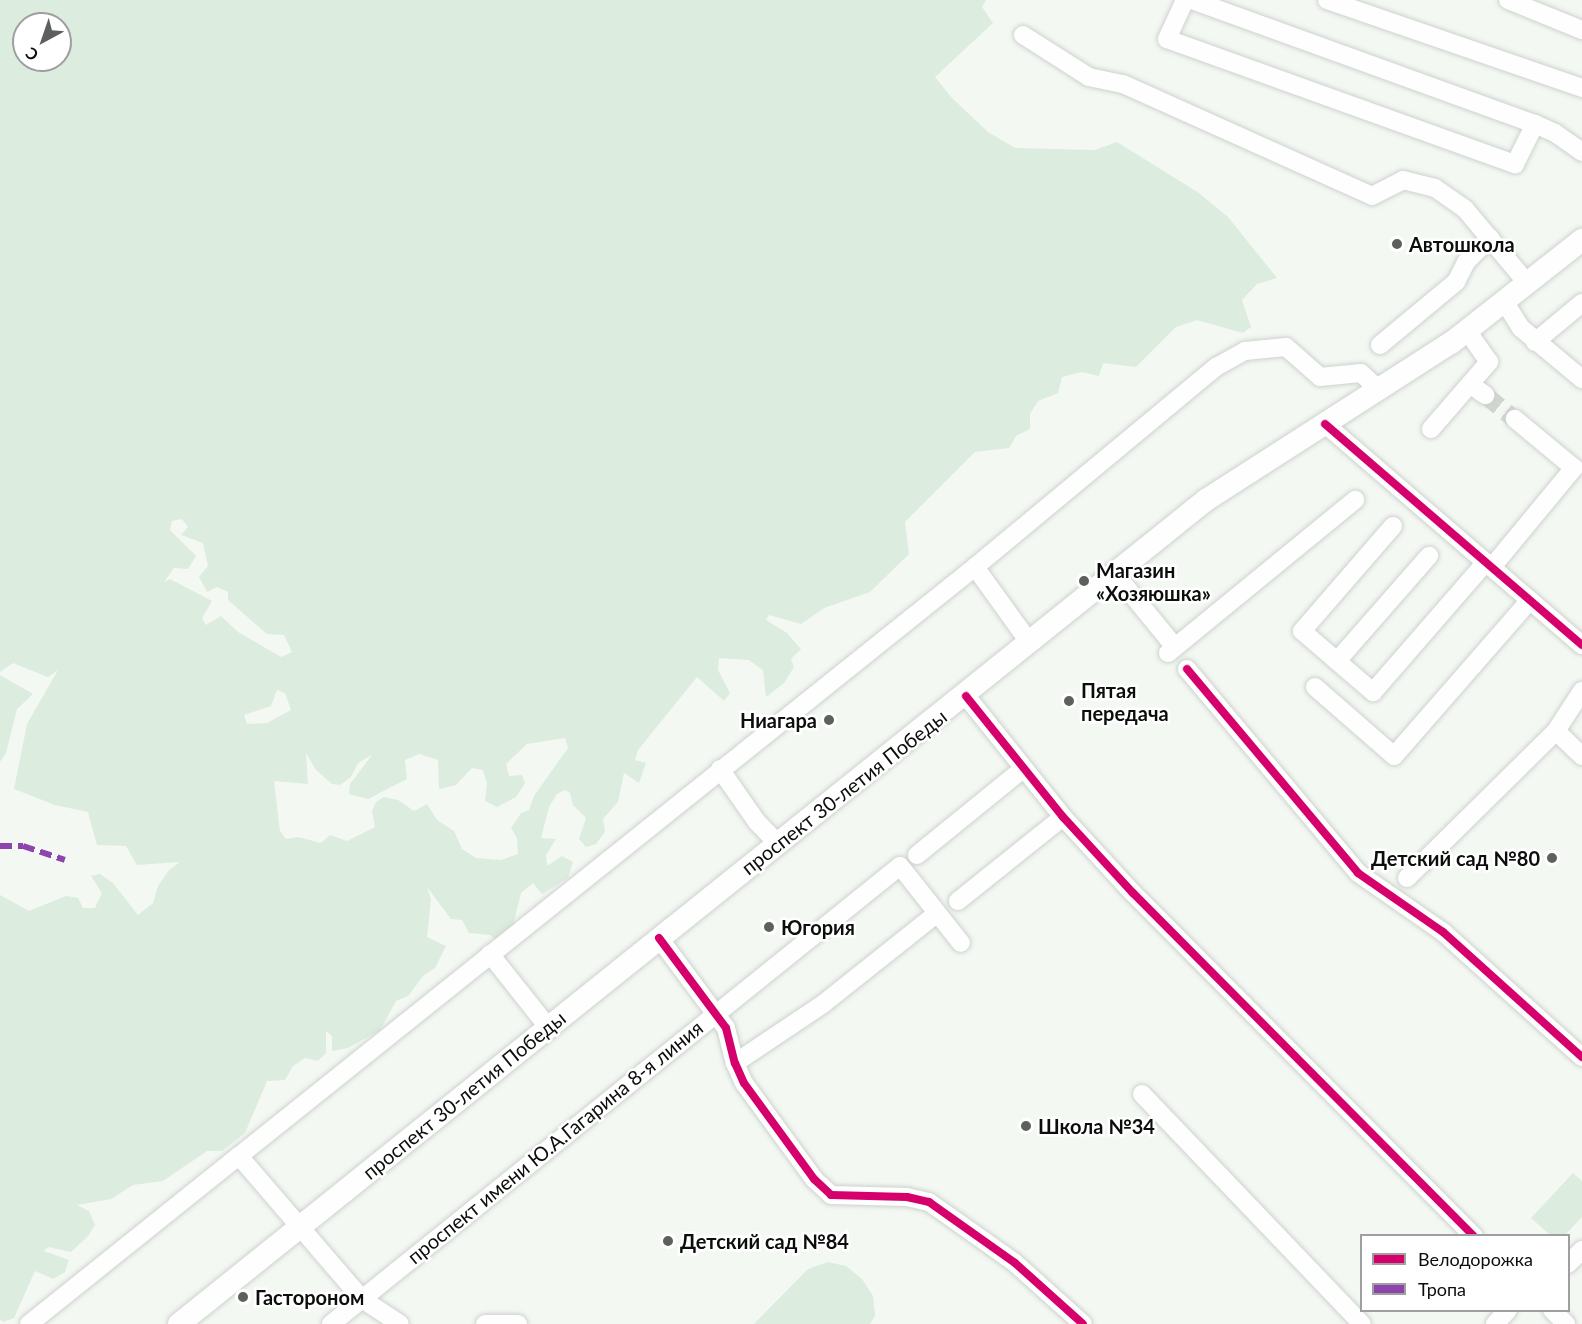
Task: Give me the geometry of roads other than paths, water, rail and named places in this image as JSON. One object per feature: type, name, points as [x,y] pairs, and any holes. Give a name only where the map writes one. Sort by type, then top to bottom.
[{"type":"main road","name":"проспект 30-летия Победы","points":[[179,1324],[548,1027],[966,696],[1029,642],[1246,471],[1380,391],[1467,330],[1582,240]]},
{"type":"street","points":[[1185,0],[1167,39],[1515,164],[1535,124]]},
{"type":"street","points":[[1192,0],[1535,124],[1555,133],[1582,152]]},
{"type":"street","points":[[1327,0],[1582,88]]},
{"type":"street","points":[[1508,0],[1582,30]]},
{"type":"street","points":[[1023,35],[1089,77],[1123,84],[1372,196],[1403,180],[1435,188],[1466,209],[1527,283]]},
{"type":"street","points":[[1380,345],[1456,282],[1466,262],[1490,238]]},
{"type":"street","points":[[1504,301],[1535,342],[1582,379]]},
{"type":"street","points":[[1535,342],[1582,303]]},
{"type":"street","points":[[1431,429],[1489,362],[1467,330]]},
{"type":"street","points":[[29,1324],[975,567],[1216,367],[1245,351],[1286,347],[1320,376],[1361,373],[1380,391]]},
{"type":"street","points":[[1470,384],[1485,395]]},
{"type":"street","points":[[1394,526],[1302,631],[1373,692],[1574,468],[1515,419]]},
{"type":"street","points":[[1325,424],[1582,645]]},
{"type":"street","points":[[1116,575],[1171,650],[1355,500]]},
{"type":"street","points":[[1337,661],[1430,556]]},
{"type":"street","points":[[975,567],[1029,642]]},
{"type":"street","points":[[1315,687],[1394,756],[1530,600]]},
{"type":"street","points":[[1187,669],[1358,873],[1443,932],[1582,1057]]},
{"type":"street","points":[[1407,878],[1556,731],[1582,691]]},
{"type":"street","points":[[966,696],[1063,818],[1472,1234]]},
{"type":"street","points":[[1556,731],[1582,756]]},
{"type":"street","points":[[720,769],[757,822],[778,844]]},
{"type":"street","points":[[917,855],[1023,769]]},
{"type":"street","points":[[958,902],[1063,818]]},
{"type":"street","name":"проспект имени Ю.А.Гагарина 8-я линия","points":[[331,1324],[716,1011],[900,866],[961,944]]},
{"type":"street","points":[[735,1063],[823,1004],[936,914]]},
{"type":"street","points":[[660,938],[716,1011],[726,1028],[735,1063],[744,1083],[814,1179],[831,1195],[906,1197],[938,1206],[1015,1263],[1083,1324]]},
{"type":"street","points":[[490,954],[548,1027]]},
{"type":"street","points":[[1142,1094],[1232,1191],[1362,1324]]},
{"type":"street","points":[[239,1156],[298,1229],[362,1299],[400,1324]]},
{"type":"street","points":[[1570,1263],[1582,1250]]},
{"type":"street","points":[[1495,1324],[1507,1312]]},
{"type":"street","points":[[1553,1312],[1566,1324]]},
{"type":"street","points":[[485,1324],[518,1324]]},
{"type":"tunnel","points":[[1485,395],[1515,419]]},
{"type":"place","name":"Автошкола","points":[[1397,244]]},
{"type":"place","name":"Магазин «Хозяюшка»","points":[[1084,581]]},
{"type":"place","name":"Пятая передача","points":[[1069,701]]},
{"type":"place","name":"Ниагара","points":[[829,720]]},
{"type":"place","name":"Детский сад №80","points":[[1552,858]]},
{"type":"place","name":"Югория","points":[[769,927]]},
{"type":"place","name":"Школа №34","points":[[1026,1126]]},
{"type":"place","name":"Детский сад №84","points":[[668,1241]]},
{"type":"place","name":"Гастороном","points":[[243,1297]]}]
